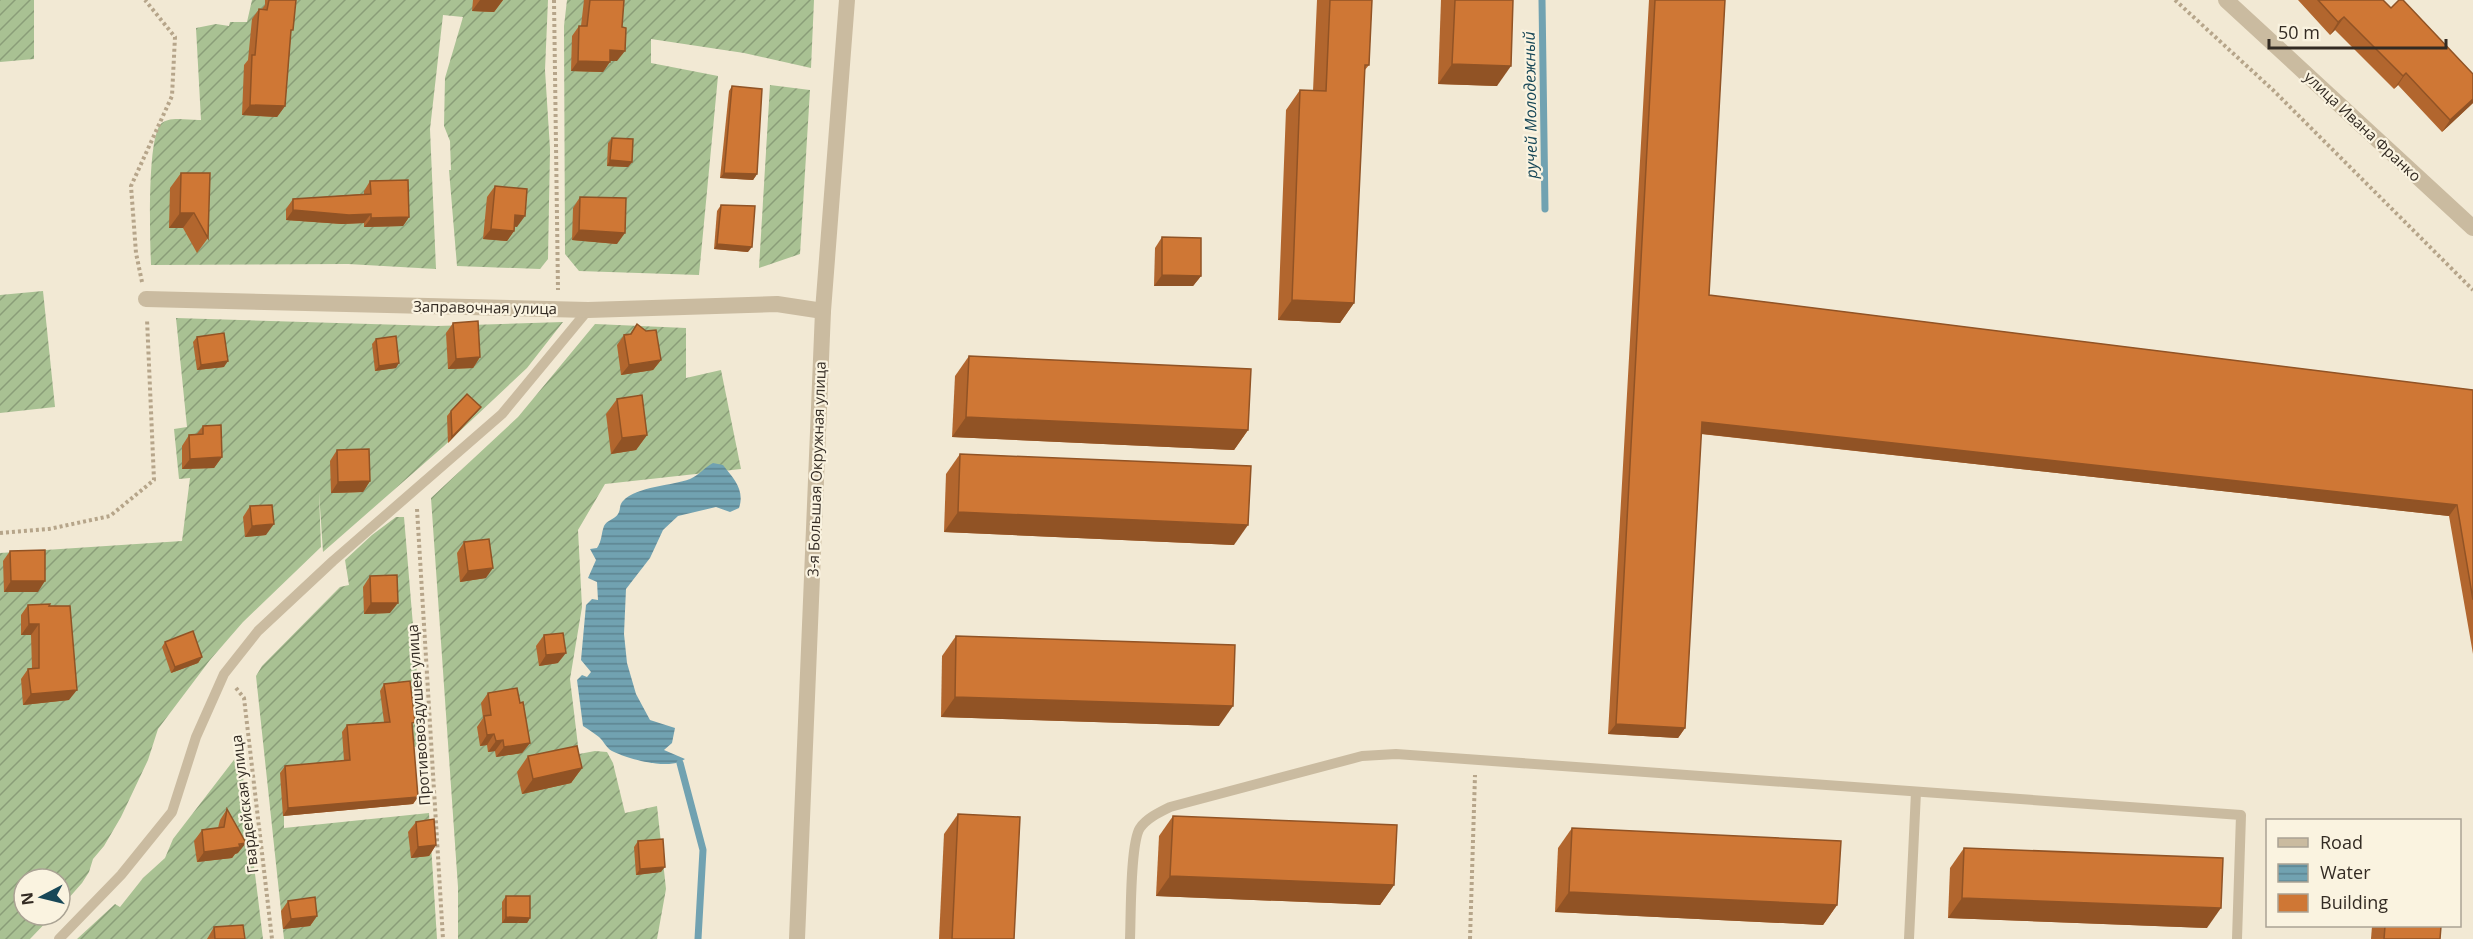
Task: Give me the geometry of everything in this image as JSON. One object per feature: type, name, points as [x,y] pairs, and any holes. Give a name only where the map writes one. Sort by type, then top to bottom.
[{"type":"street","name":"3-я Большая Окружная улица","points":[[796,939],[823,311],[847,0]]},
{"type":"street","name":"улица Ивана Франко","points":[[2226,0],[2473,228]]},
{"type":"street","name":"Заправочная улица","points":[[146,299],[588,310],[777,304],[823,311]]},
{"type":"lane","points":[[59,939],[121,875],[172,812],[196,737],[224,674],[258,632],[333,561],[502,414],[588,310]]},
{"type":"lane","points":[[1130,939],[1133,861],[1139,829],[1153,816],[1170,807],[1362,756],[1396,754],[2241,815],[2237,939]]},
{"type":"lane","points":[[1909,939],[1916,792]]},
{"type":"path","points":[[0,533],[49,529],[110,516],[153,480],[146,299],[136,253],[130,186],[172,96],[175,37],[145,0]]},
{"type":"path","points":[[554,0],[558,309]]},
{"type":"path","points":[[2175,0],[2266,84],[2473,290]]},
{"type":"path","name":"Противовоздушея улица","points":[[416,490],[444,939]]},
{"type":"path","name":"Гвардейская улица","points":[[224,674],[244,699],[272,939]]},
{"type":"path","points":[[1470,939],[1475,760]]},
{"type":"green space","points":[[0,0],[34,0],[34,59],[0,62]]},
{"type":"green space","points":[[252,0],[548,0],[545,70],[550,149],[548,259],[540,269],[457,266],[449,170],[451,170],[450,141],[444,126],[445,78],[463,17],[443,15],[430,129],[436,269],[348,264],[151,265],[150,192],[156,135],[160,125],[168,120],[201,120],[196,28],[216,24],[229,26],[230,22],[247,22]]},
{"type":"green space","points":[[567,0],[814,0],[811,68],[744,53],[651,39],[651,63],[718,76],[699,275],[579,271],[565,254],[564,26]]},
{"type":"green space","points":[[770,85],[810,90],[800,254],[759,268]]},
{"type":"green space","points":[[43,291],[55,407],[0,413],[0,295]]},
{"type":"green space","points":[[176,318],[437,326],[563,322],[527,368],[444,446],[323,552],[319,492],[321,547],[243,622],[210,660],[158,729],[148,760],[121,817],[104,846],[93,859],[82,883],[72,894],[72,867],[12,867],[12,927],[42,927],[30,939],[0,939],[0,553],[182,541],[190,478],[179,479],[174,429],[187,427]]},
{"type":"green space","points":[[595,324],[686,328],[686,378],[721,370],[741,469],[605,484],[578,530],[582,607],[570,679],[579,754],[595,751],[607,752],[613,763],[625,813],[657,806],[666,889],[657,939],[458,939],[458,887],[431,498],[518,417]]},
{"type":"green space","points":[[396,517],[404,517],[423,746],[385,750],[284,816],[284,828],[429,813],[437,939],[284,939],[256,676],[262,666],[340,587],[349,585],[345,560]]},
{"type":"green space","points":[[240,752],[263,939],[77,939],[115,904],[120,907],[143,878],[165,858],[173,839]]},
{"type":"water","points":[[713,463],[723,465],[737,485],[741,496],[739,508],[730,512],[716,507],[678,516],[663,530],[650,558],[626,589],[624,634],[627,663],[636,694],[650,720],[675,728],[672,743],[664,750],[685,759],[670,764],[638,760],[612,751],[599,737],[583,726],[577,680],[582,675],[587,677],[591,672],[581,660],[586,605],[592,599],[598,600],[597,582],[588,578],[596,560],[590,549],[597,548],[604,526],[617,516],[622,503],[629,496],[646,489],[690,479]]},
{"type":"building","points":[[269,0],[296,0],[293,30],[291,30],[285,106],[250,105],[252,55],[255,55],[259,9],[267,10]]},
{"type":"building","points":[[590,0],[624,0],[622,27],[626,28],[625,51],[610,50],[610,62],[578,61],[579,26],[587,26]]},
{"type":"building","points":[[1330,0],[1372,0],[1369,65],[1365,65],[1354,303],[1292,300],[1300,90],[1326,91]]},
{"type":"building","points":[[1455,0],[1513,0],[1511,66],[1452,64]]},
{"type":"building","points":[[1655,0],[1725,0],[1709,295],[2473,390],[2473,600],[2457,505],[1702,422],[1685,728],[1616,724]]},
{"type":"building","points":[[2318,0],[2383,0],[2391,8],[2399,0],[2403,0],[2473,74],[2473,99],[2450,120],[2406,73],[2403,76],[2344,17],[2338,22]]},
{"type":"building","points":[[732,86],[762,89],[757,174],[724,173]]},
{"type":"building","points":[[612,138],[633,139],[632,162],[610,160]]},
{"type":"building","points":[[181,173],[210,173],[208,238],[194,213],[180,213]]},
{"type":"building","points":[[408,180],[409,217],[371,218],[371,214],[349,215],[293,210],[293,199],[371,194],[370,181]]},
{"type":"building","points":[[495,186],[527,189],[525,216],[515,215],[514,231],[491,229]]},
{"type":"building","points":[[580,197],[626,198],[625,233],[579,230]]},
{"type":"building","points":[[721,205],[755,206],[752,247],[717,244]]},
{"type":"building","points":[[1162,237],[1201,238],[1201,276],[1162,275]]},
{"type":"building","points":[[478,321],[480,357],[456,359],[453,323]]},
{"type":"building","points":[[637,324],[646,331],[656,330],[661,360],[629,365],[624,335],[631,334]]},
{"type":"building","points":[[224,333],[228,361],[201,365],[197,337]]},
{"type":"building","points":[[396,336],[399,363],[379,366],[376,339]]},
{"type":"building","points":[[969,356],[1251,369],[1248,430],[966,417]]},
{"type":"building","points":[[467,394],[481,407],[452,437],[451,411]]},
{"type":"building","points":[[642,395],[647,435],[622,438],[617,399]]},
{"type":"building","points":[[221,425],[222,457],[190,459],[189,435],[203,434],[203,426]]},
{"type":"building","points":[[369,449],[370,481],[338,482],[337,450]]},
{"type":"building","points":[[960,454],[1251,466],[1248,525],[958,512]]},
{"type":"building","points":[[272,505],[274,524],[252,526],[250,506]]},
{"type":"building","points":[[489,539],[493,568],[468,571],[464,542]]},
{"type":"building","points":[[45,550],[45,581],[11,581],[10,551]]},
{"type":"building","points":[[397,575],[398,603],[371,603],[370,576]]},
{"type":"building","points":[[50,604],[49,606],[70,606],[77,690],[31,694],[28,669],[39,668],[39,624],[29,624],[28,605]]},
{"type":"building","points":[[193,631],[202,657],[175,667],[165,642]]},
{"type":"building","points":[[563,633],[566,653],[546,655],[544,635]]},
{"type":"building","points":[[956,636],[1235,645],[1233,706],[955,697]]},
{"type":"building","points":[[410,681],[415,722],[412,723],[418,797],[288,808],[285,766],[350,760],[347,725],[390,722],[384,684]]},
{"type":"building","points":[[517,688],[520,703],[523,702],[530,743],[504,747],[503,740],[496,741],[494,734],[487,735],[484,716],[491,715],[488,693]]},
{"type":"building","points":[[577,746],[582,768],[533,779],[528,756]]},
{"type":"building","points":[[227,809],[246,843],[239,844],[240,847],[204,852],[202,830],[224,827]]},
{"type":"building","points":[[958,814],[1020,817],[1014,939],[952,939]]},
{"type":"building","points":[[1173,816],[1397,825],[1394,885],[1170,876]]},
{"type":"building","points":[[434,819],[436,845],[418,847],[416,822]]},
{"type":"building","points":[[1572,828],[1841,841],[1837,905],[1569,892]]},
{"type":"building","points":[[663,839],[665,867],[640,869],[638,841]]},
{"type":"building","points":[[1964,848],[2223,858],[2221,908],[1962,898]]},
{"type":"building","points":[[506,896],[530,896],[530,918],[506,917]]},
{"type":"building","points":[[315,897],[317,916],[291,919],[288,901]]},
{"type":"building","points":[[243,925],[245,939],[215,939],[214,927]]},
{"type":"building","points":[[2385,927],[2441,927],[2440,939],[2384,939]]},
{"type":"waterway","name":"ручей Молодежный","points":[[1542,0],[1545,209]]},
{"type":"waterway","points":[[680,763],[703,850],[698,939]]}]
